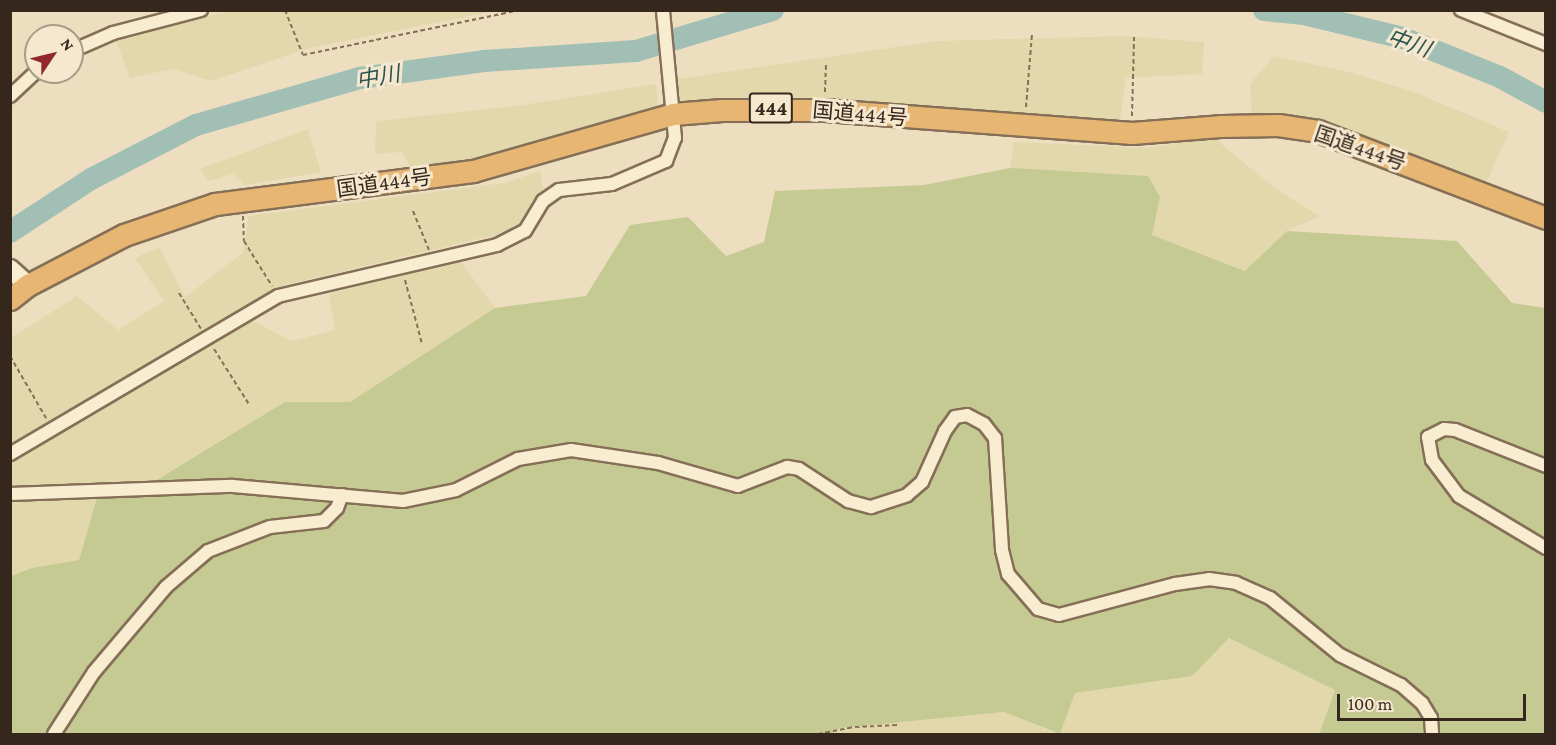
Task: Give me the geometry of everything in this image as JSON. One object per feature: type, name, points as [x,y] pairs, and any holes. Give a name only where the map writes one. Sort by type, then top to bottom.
[{"type":"highway","name":"国道444号","points":[[10,299],[19,277],[124,235],[215,204],[473,171],[673,114],[767,108],[825,110],[1024,128],[1132,134],[1220,126],[1278,126],[1318,131],[1545,218]]},
{"type":"street","points":[[84,46],[113,33],[201,10]]},
{"type":"street","points":[[10,454],[278,296],[497,245],[525,231],[543,201],[559,190],[612,184],[656,168],[666,161],[675,138],[663,10]]},
{"type":"street","points":[[1461,10],[1545,44]]},
{"type":"street","points":[[10,96],[24,83]]},
{"type":"street","points":[[10,494],[233,486],[403,501],[432,497],[456,490],[518,459],[571,450],[658,463],[738,486],[787,466],[799,469],[848,501],[872,507],[907,495],[921,482],[945,431],[955,417],[967,415],[984,424],[995,438],[1002,550],[1008,574],[1023,596],[1038,609],[1059,615],[1175,584],[1209,579],[1236,583],[1270,598],[1340,655],[1401,685],[1422,702],[1431,718],[1432,735]]},
{"type":"street","points":[[1545,466],[1455,430],[1444,429],[1428,437],[1432,460],[1459,496],[1545,548]]},
{"type":"street","points":[[54,735],[94,672],[166,587],[191,566],[208,552],[242,536],[324,520],[337,508],[342,495]]},
{"type":"path","points":[[285,10],[303,55],[521,10]]},
{"type":"path","points":[[1024,128],[1032,34]]},
{"type":"path","points":[[1132,134],[1134,38]]},
{"type":"path","points":[[825,110],[826,64]]},
{"type":"path","points":[[242,201],[244,241],[278,296]]},
{"type":"path","points":[[413,211],[433,261]]},
{"type":"path","points":[[402,268],[422,344]]},
{"type":"path","points":[[179,293],[250,406]]},
{"type":"path","points":[[10,356],[52,429]]},
{"type":"path","points":[[818,735],[855,727],[898,725]]},
{"type":"shaded area","points":[[231,11],[495,11],[309,48],[211,81],[172,69],[130,78],[115,38]]},
{"type":"shaded area","points":[[1124,36],[1204,42],[1202,74],[1126,78],[1119,125],[827,99],[745,98],[682,108],[677,79],[937,41]]},
{"type":"shaded area","points":[[1274,56],[1349,72],[1414,92],[1509,132],[1485,185],[1325,122],[1252,117],[1250,84]]},
{"type":"shaded area","points":[[656,84],[658,107],[476,161],[412,170],[402,152],[375,154],[376,121],[523,105]]},
{"type":"shaded area","points":[[308,129],[321,172],[245,185],[233,174],[209,181],[200,169]]},
{"type":"shaded area","points":[[1214,138],[1276,189],[1320,216],[1287,231],[1246,271],[1152,235],[1160,197],[1010,168],[1014,142],[1149,148]]},
{"type":"shaded area","points":[[540,171],[544,194],[521,229],[285,285],[11,444],[11,338],[77,296],[118,330],[164,301],[135,258],[159,247],[185,297],[243,253],[249,216],[504,183]]},
{"type":"shaded area","points":[[460,261],[495,308],[350,402],[285,402],[155,481],[98,498],[79,560],[32,568],[11,576],[10,460],[251,320],[291,341],[335,330],[329,294]]},
{"type":"shaded area","points":[[1229,638],[1335,690],[1319,734],[1060,734],[1075,693],[1191,676]]},
{"type":"shaded area","points":[[1004,712],[1057,734],[831,734],[840,728]]},
{"type":"green space","points":[[1010,168],[1148,176],[1160,197],[1152,235],[1245,271],[1287,231],[1457,241],[1512,303],[1545,308],[1545,734],[1319,734],[1335,690],[1229,638],[1192,676],[1075,693],[1060,734],[1004,712],[840,728],[831,734],[11,734],[11,576],[32,568],[79,560],[97,498],[155,481],[285,402],[350,402],[495,308],[586,296],[630,225],[688,217],[726,256],[764,242],[775,191],[924,185]]},
{"type":"waterway","name":"中川","points":[[10,232],[91,179],[196,125],[360,78],[484,61],[636,51],[773,10]]},
{"type":"waterway","name":"中川","points":[[1264,10],[1304,14],[1403,38],[1500,77],[1546,102]]}]
